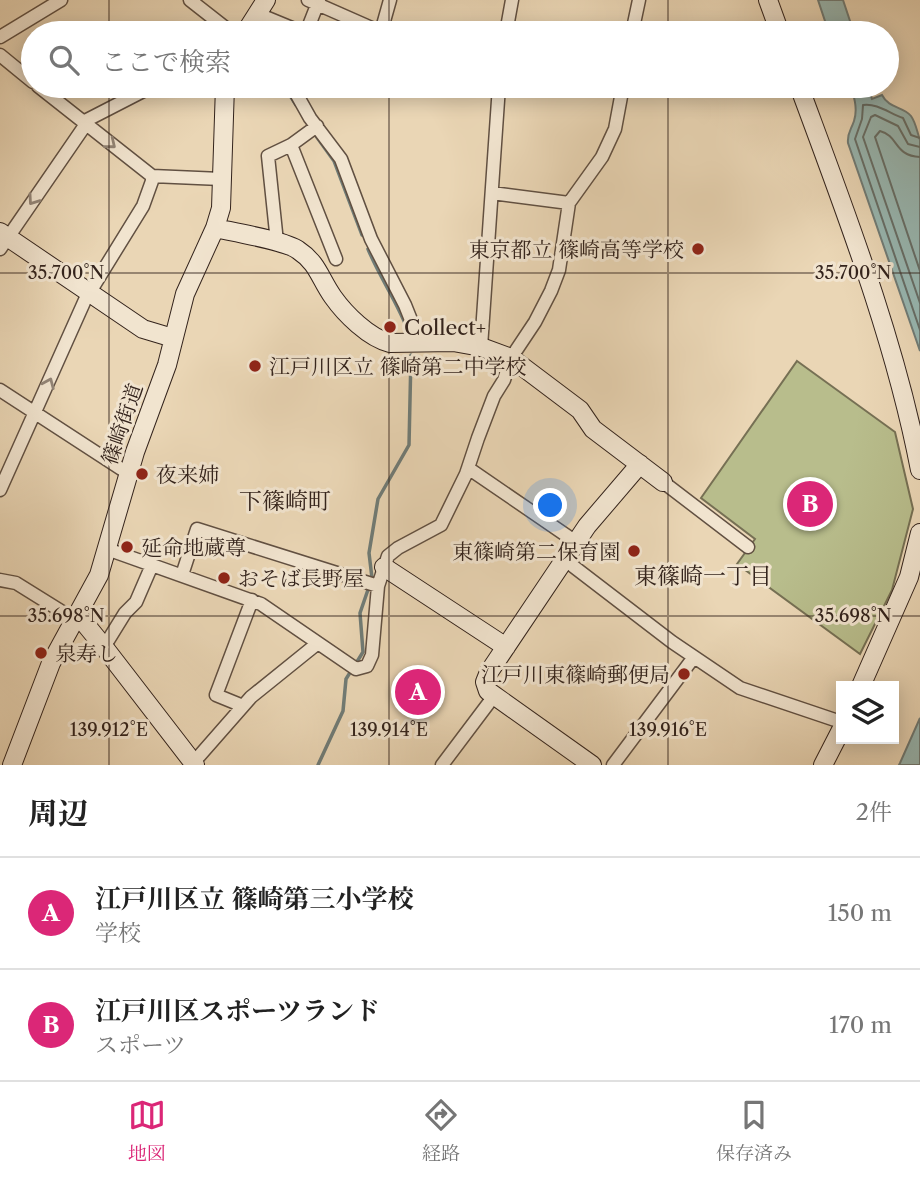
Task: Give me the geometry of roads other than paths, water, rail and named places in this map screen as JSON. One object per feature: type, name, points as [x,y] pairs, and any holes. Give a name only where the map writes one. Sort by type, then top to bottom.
[{"type":"street","points":[[26,21],[61,0]]},
{"type":"street","points":[[190,0],[246,21]]},
{"type":"street","points":[[385,21],[390,0]]},
{"type":"street","points":[[508,21],[512,0]]},
{"type":"street","points":[[631,0],[638,0],[634,21]]},
{"type":"street","points":[[768,0],[776,21]]},
{"type":"street","points":[[309,21],[315,2],[356,21]]},
{"type":"street","points":[[0,37],[21,24]]},
{"type":"street","points":[[0,55],[21,72]]},
{"type":"street","points":[[53,98],[152,176],[221,179]]},
{"type":"street","points":[[131,98],[85,123],[2,239],[89,292],[143,329],[173,338]]},
{"type":"street","name":"篠崎街道","points":[[12,765],[51,663],[93,589],[167,365],[185,294],[215,228],[220,208],[224,98]]},
{"type":"street","points":[[300,98],[341,159],[371,239],[405,305],[415,330],[415,343]]},
{"type":"street","points":[[481,347],[498,98]]},
{"type":"street","points":[[107,549],[261,604],[354,667],[367,666],[371,660],[373,584],[389,554],[441,526],[468,468],[511,358],[535,322],[559,270],[569,203],[602,157],[615,129],[621,98]]},
{"type":"street","points":[[803,98],[901,386],[920,470]]},
{"type":"street","points":[[277,242],[268,156],[291,145],[317,126]]},
{"type":"street","points":[[291,145],[336,259]]},
{"type":"street","points":[[0,490],[89,292],[143,206],[152,176]]},
{"type":"street","points":[[492,193],[569,203]]},
{"type":"street","points":[[215,228],[297,248],[317,267],[332,296],[368,333],[390,343],[453,342],[481,347],[511,358],[580,410],[593,429],[748,547]]},
{"type":"street","points":[[0,390],[129,474]]},
{"type":"street","points":[[592,765],[494,696],[485,687],[486,677],[576,542],[640,464]]},
{"type":"street","points":[[468,468],[576,542]]},
{"type":"street","points":[[182,575],[197,529],[373,584]]},
{"type":"street","points":[[863,681],[909,577],[920,533]]},
{"type":"street","points":[[565,559],[694,657],[740,688],[836,720]]},
{"type":"street","points":[[104,647],[125,613],[136,602],[152,565]]},
{"type":"street","points":[[384,567],[506,647]]},
{"type":"street","points":[[0,580],[16,583],[69,616],[82,620],[195,763],[259,690],[318,643]]},
{"type":"street","points":[[243,706],[216,695],[252,600]]},
{"type":"street","points":[[613,765],[694,657]]},
{"type":"street","points":[[442,765],[494,696]]},
{"type":"street","points":[[823,765],[836,740]]},
{"type":"water","points":[[818,0],[843,0],[850,21],[825,21]]},
{"type":"water","points":[[854,98],[884,98],[911,116],[920,140],[920,351],[848,143],[856,112]]},
{"type":"water","points":[[920,718],[920,765],[899,765],[900,763]]},
{"type":"waterway","points":[[292,98],[296,105]]},
{"type":"waterway","points":[[316,136],[334,161],[362,235]]},
{"type":"waterway","points":[[368,249],[409,333]]},
{"type":"waterway","points":[[355,665],[363,652],[360,613],[372,578],[369,553],[378,499],[409,445],[411,355]]},
{"type":"waterway","points":[[318,765],[343,711],[346,679],[351,671]]},
{"type":"place","name":"東京都立 篠崎高等学校","points":[[698,249]]},
{"type":"place","name":"Collect+","points":[[390,327]]},
{"type":"place","name":"江戸川区立 篠崎第二中学校","points":[[255,366]]},
{"type":"place","name":"夜来姉","points":[[142,474]]},
{"type":"place","name":"江戸川区スポーツランド","points":[[810,504]]},
{"type":"place","name":"延命地蔵尊","points":[[127,547]]},
{"type":"place","name":"東篠崎第二保育園","points":[[634,551]]},
{"type":"place","name":"おそば長野屋","points":[[224,578]]},
{"type":"place","name":"泉寿し","points":[[41,653]]},
{"type":"place","name":"江戸川東篠崎郵便局","points":[[684,674]]},
{"type":"place","name":"江戸川区立 篠崎第三小学校","points":[[418,692]]},
{"type":"district","name":"下篠崎町","points":[[285,501]]},
{"type":"district","name":"東篠崎一丁目","points":[[703,576]]}]
